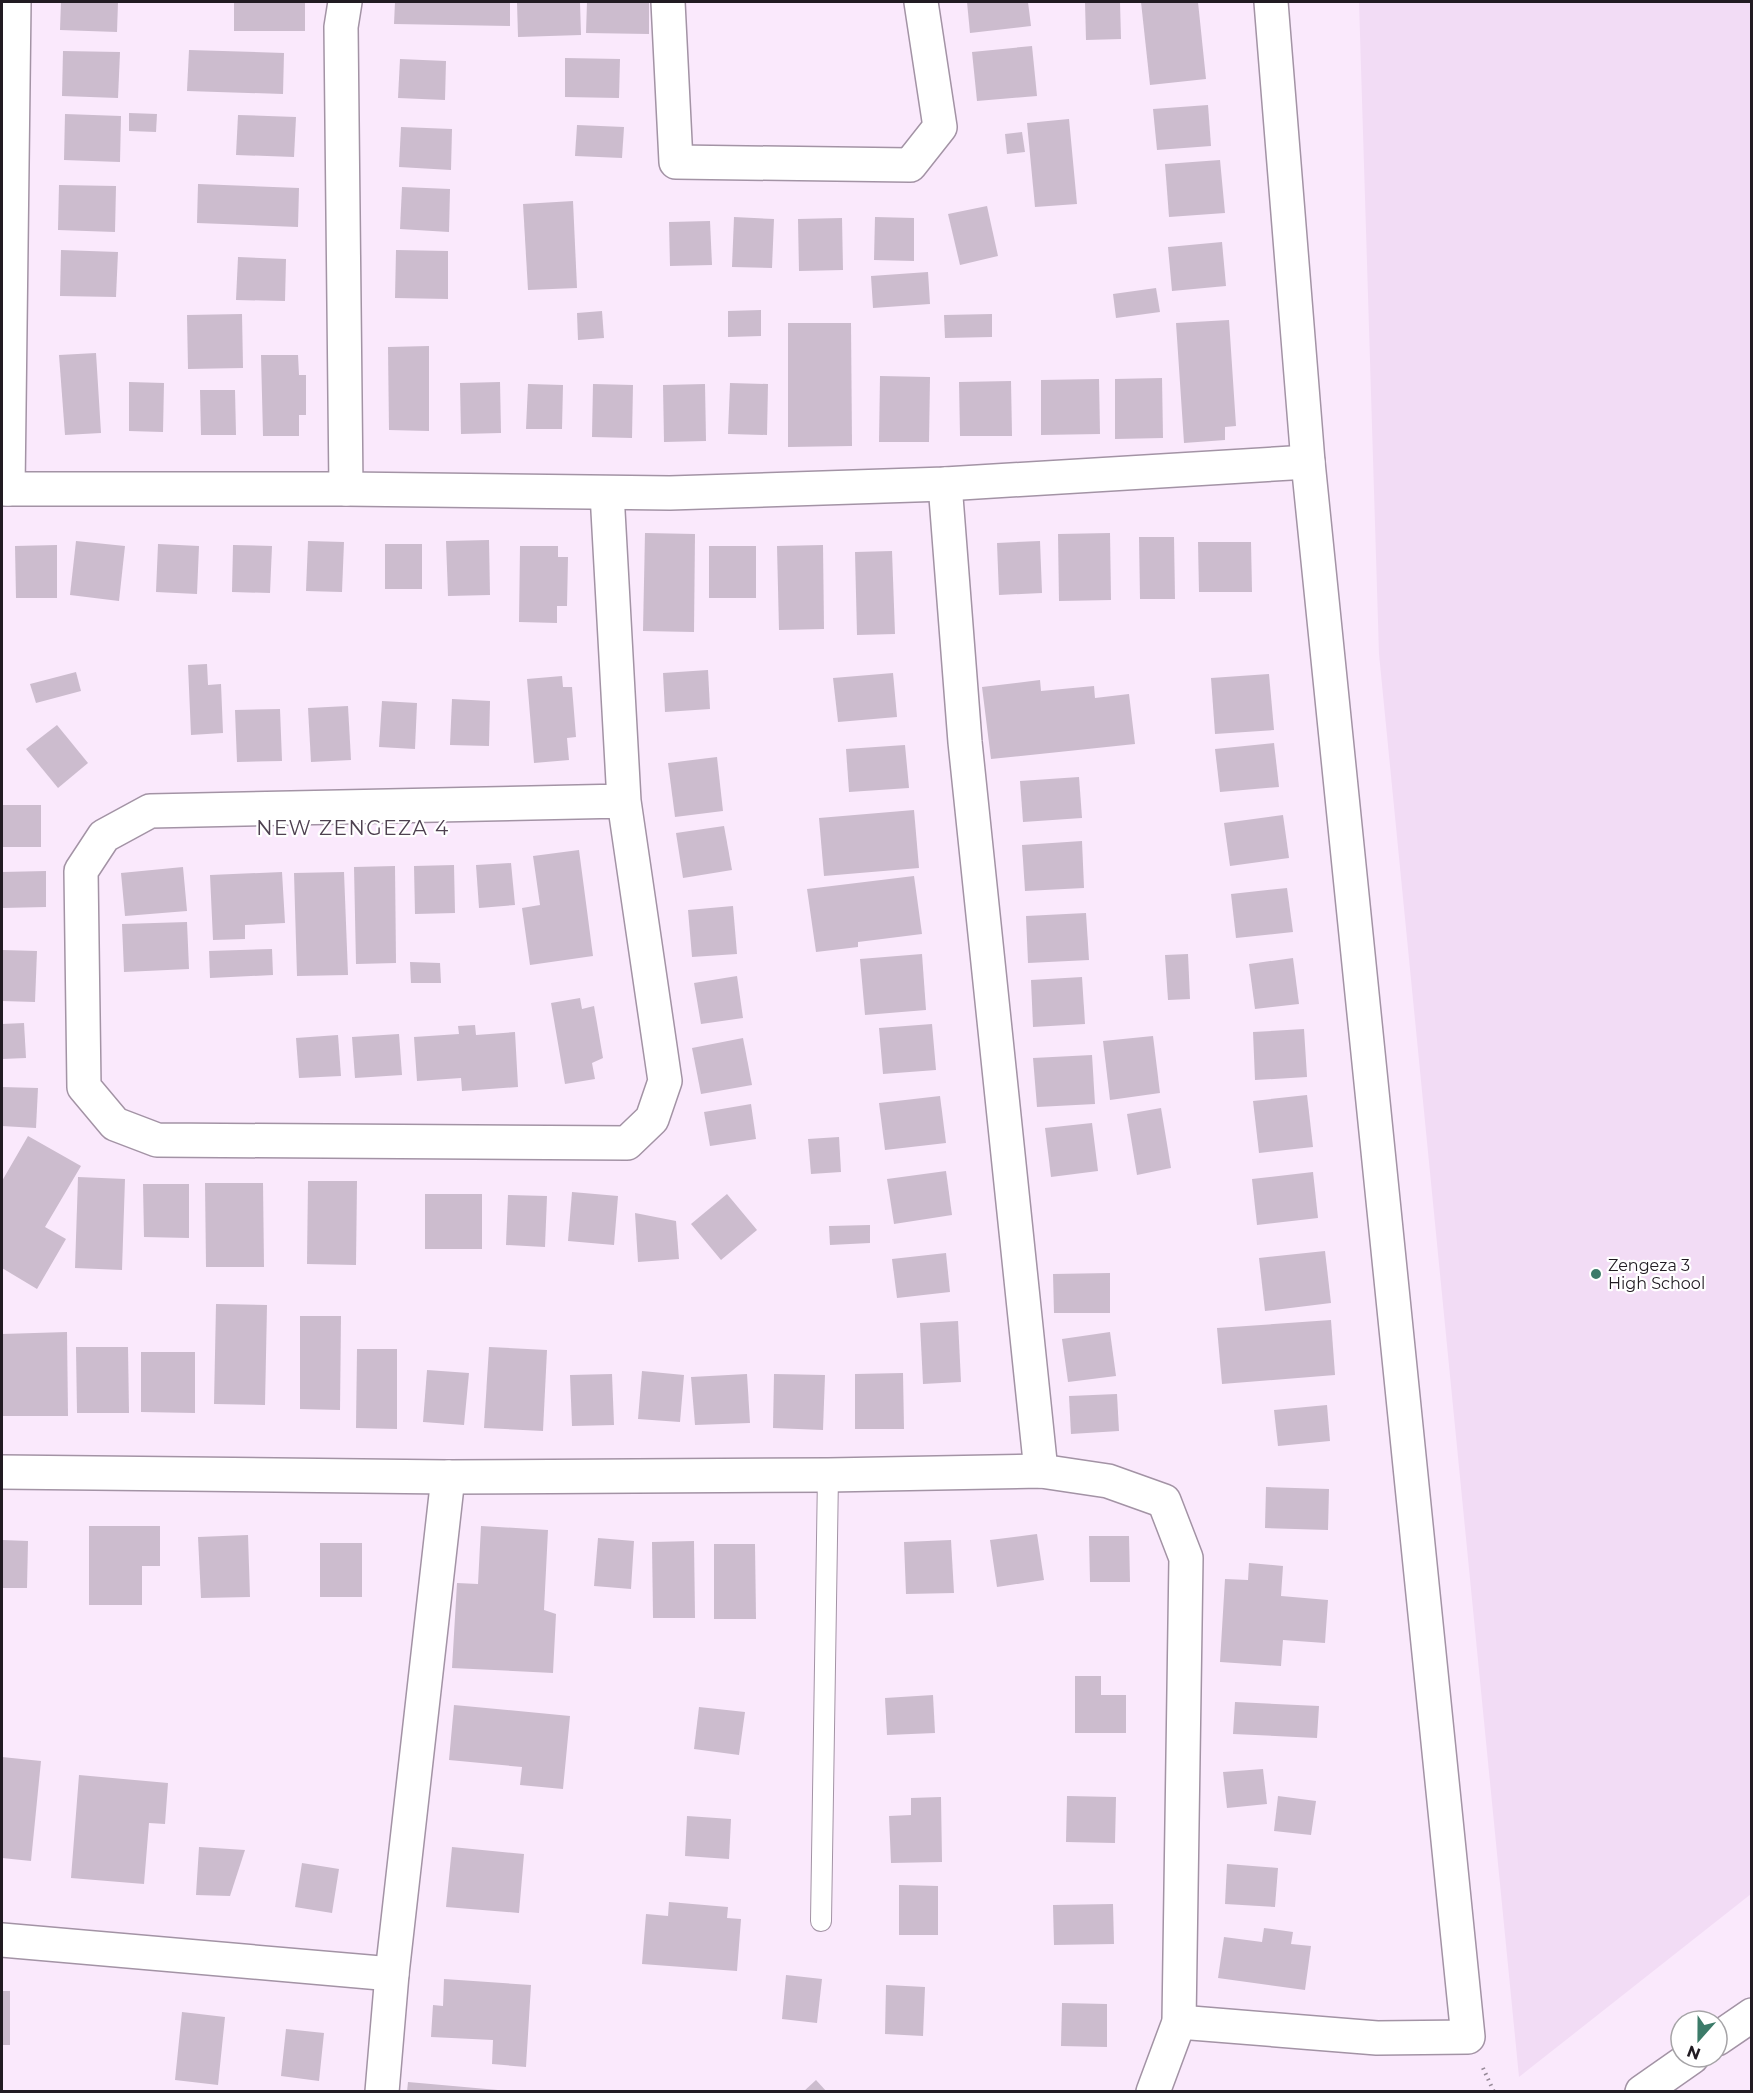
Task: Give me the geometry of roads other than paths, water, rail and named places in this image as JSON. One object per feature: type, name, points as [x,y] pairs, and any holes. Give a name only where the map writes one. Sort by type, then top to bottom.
[{"type":"street","points":[[14,2],[7,133],[5,489],[346,489],[670,493],[945,484],[1308,462]]},
{"type":"street","points":[[345,2],[341,27],[346,489]]},
{"type":"street","points":[[668,2],[676,162],[910,165],[940,127],[921,2]]},
{"type":"street","points":[[1179,2022],[1377,2038],[1468,2037],[1308,462],[1271,2]]},
{"type":"street","points":[[945,484],[965,742],[1041,1471]]},
{"type":"street","points":[[607,494],[624,801],[665,1080],[652,1119],[627,1143],[157,1140],[115,1124],[84,1087],[81,871],[104,836],[150,811],[624,801]]},
{"type":"street","points":[[2,1472],[448,1477],[828,1475],[1041,1471],[1108,1481],[1164,1501],[1186,1558],[1179,2022],[1153,2091]]},
{"type":"street","points":[[382,2091],[392,1974],[448,1477]]},
{"type":"street","points":[[2,1940],[392,1974]]},
{"type":"street","points":[[1729,2031],[1752,2015]]},
{"type":"street","points":[[1642,2091],[1674,2069]]},
{"type":"lane","points":[[821,1921],[828,1475]]},
{"type":"place","name":"Zengeza 3 High School","points":[[1596,1274]]},
{"type":"district","name":"NEW ZENGEZA 4","points":[[353,828]]}]
